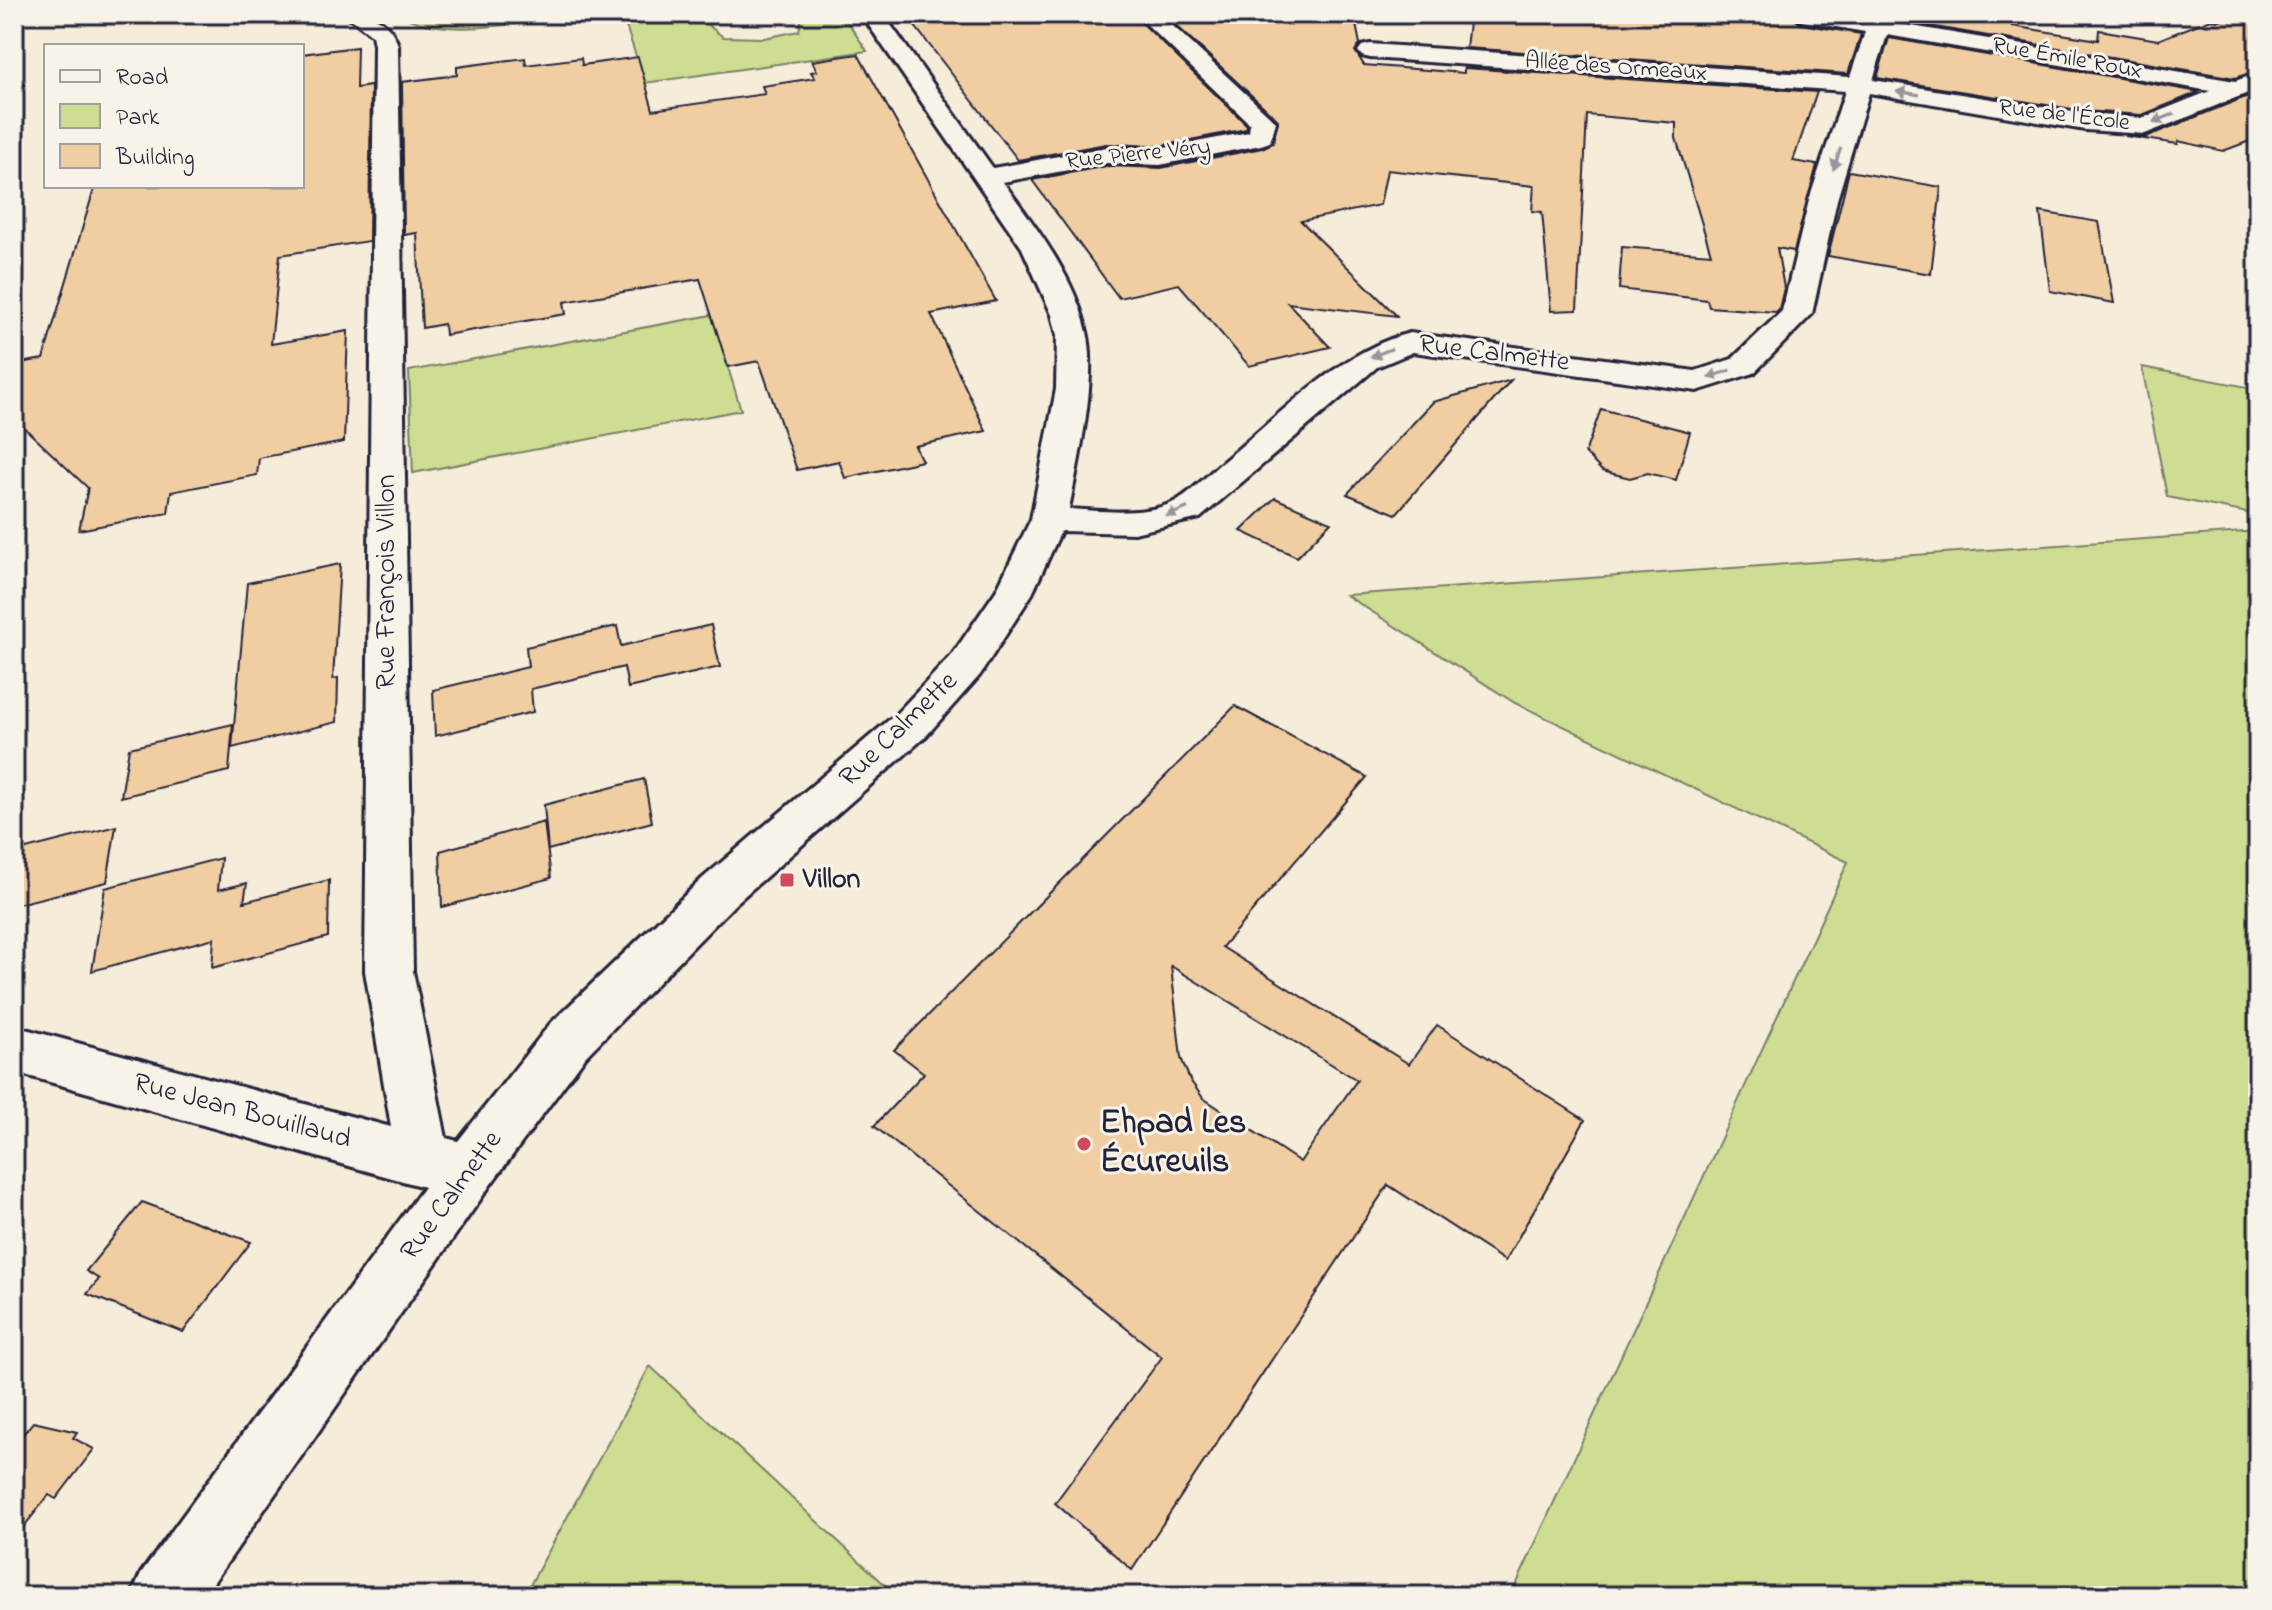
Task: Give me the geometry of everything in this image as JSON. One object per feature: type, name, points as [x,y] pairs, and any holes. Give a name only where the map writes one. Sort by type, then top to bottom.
[{"type":"street","name":"Rue François Villon","points":[[356,14],[382,32],[386,45],[389,971],[448,1164]]},
{"type":"street","points":[[872,14],[1036,248],[1073,335],[1070,402],[1049,519]]},
{"type":"street","name":"Rue Pierre Véry","points":[[986,177],[1107,155],[1160,157],[1261,137],[1263,122],[1147,14]]},
{"type":"street","name":"Rue Émile Roux","points":[[1802,14],[2247,84]]},
{"type":"street","name":"Rue Calmette","points":[[164,1596],[448,1164],[719,891],[911,725],[966,665],[1013,594],[1049,519],[1117,524],[1152,522],[1187,510],[1366,360],[1410,342],[1697,381],[1743,366],[1797,314],[1823,200],[1878,27]]},
{"type":"street","name":"Allée des Ormeaux","points":[[1370,51],[1862,85]]},
{"type":"street","name":"Rue de l'École","points":[[1862,85],[2085,122],[2145,126],[2247,84]]},
{"type":"street","name":"Rue Jean Bouillaud","points":[[14,1049],[448,1164]]},
{"type":"green space","points":[[399,14],[580,14],[463,28],[418,22]]},
{"type":"green space","points":[[695,14],[723,37],[764,38],[799,31],[802,14],[842,14],[867,51],[645,83],[623,17]]},
{"type":"green space","points":[[712,315],[741,410],[413,473],[409,371]]},
{"type":"green space","points":[[2142,367],[2258,389],[2258,515],[2167,497]]},
{"type":"green space","points":[[2258,531],[2258,1596],[1511,1596],[1848,862],[1515,703],[1346,595]]},
{"type":"green space","points":[[650,1366],[897,1596],[524,1596]]},
{"type":"building","points":[[954,14],[1133,14],[1247,125],[1246,129],[1160,146],[1106,144],[1018,160],[911,21]]},
{"type":"building","points":[[1164,14],[1354,14],[1360,44],[1355,51],[1364,65],[1464,73],[1464,68],[1817,92],[1793,161],[1817,165],[1794,251],[1777,248],[1784,288],[1779,309],[1776,312],[1709,307],[1707,300],[1619,289],[1622,247],[1711,254],[1676,138],[1676,123],[1587,115],[1577,310],[1551,311],[1542,212],[1532,211],[1534,186],[1387,170],[1380,205],[1301,221],[1397,316],[1288,303],[1330,347],[1249,366],[1179,284],[1119,298],[1032,180],[1107,166],[1161,168],[1262,148],[1273,143],[1278,120]]},
{"type":"building","points":[[1470,14],[1788,14],[1801,24],[1861,34],[1848,74],[1466,48]]},
{"type":"building","points":[[1859,14],[1976,14],[1976,18],[2012,26],[2098,40],[2099,30],[2158,40],[2211,19],[2217,21],[2237,14],[2258,21],[2258,70],[2235,78]]},
{"type":"building","points":[[1889,38],[2199,92],[2142,115],[2085,111],[1877,78]]},
{"type":"building","points":[[357,47],[356,88],[371,86],[369,241],[280,255],[271,344],[348,331],[344,442],[259,458],[257,475],[171,492],[168,513],[79,530],[88,488],[14,418],[14,364],[43,359],[94,188],[304,188],[304,54]]},
{"type":"building","points":[[858,54],[996,301],[931,314],[986,431],[915,446],[922,461],[845,478],[839,461],[797,470],[759,361],[728,367],[700,279],[564,302],[566,314],[445,335],[444,324],[422,328],[417,233],[404,235],[402,82],[457,75],[457,67],[525,58],[526,65],[581,58],[582,65],[638,57],[653,110],[765,94],[762,86],[815,78],[811,72],[817,71],[812,61]]},
{"type":"building","points":[[2258,92],[2258,138],[2223,151],[2178,141],[2178,144],[2125,136],[2146,137]]},
{"type":"building","points":[[1849,171],[1941,187],[1931,274],[1828,256]]},
{"type":"building","points":[[2040,212],[2099,222],[2114,303],[2050,291]]},
{"type":"building","points":[[1511,380],[1396,514],[1347,494],[1433,402]]},
{"type":"building","points":[[1601,409],[1690,432],[1676,480],[1648,473],[1630,478],[1602,471],[1585,453]]},
{"type":"building","points":[[1275,498],[1331,522],[1297,557],[1241,531]]},
{"type":"building","points":[[340,564],[333,679],[338,678],[337,722],[232,748],[247,583]]},
{"type":"building","points":[[711,625],[720,667],[628,688],[624,667],[531,689],[533,712],[435,736],[433,690],[528,667],[526,647],[617,626],[621,646]]},
{"type":"building","name":"Ehpad Les Écureuils","points":[[1235,706],[1367,777],[1222,947],[1409,1064],[1437,1025],[1585,1120],[1505,1261],[1388,1185],[1132,1570],[1055,1503],[1162,1357],[874,1126],[924,1073],[894,1050]],"holes":[[[1171,966],[1357,1080],[1300,1162],[1203,1098],[1190,1080],[1181,1058]]]},
{"type":"building","points":[[233,724],[229,771],[121,797],[129,748]]},
{"type":"building","points":[[644,779],[652,822],[548,850],[544,805]]},
{"type":"building","points":[[544,822],[551,878],[442,907],[440,851]]},
{"type":"building","points":[[116,826],[107,882],[14,905],[14,852]]},
{"type":"building","points":[[221,858],[218,890],[247,883],[244,902],[329,880],[328,937],[212,968],[214,938],[92,971],[105,888]]},
{"type":"building","points":[[142,1202],[251,1242],[183,1332],[87,1294],[99,1279],[86,1271]]},
{"type":"building","points":[[33,1422],[77,1432],[73,1438],[94,1449],[56,1499],[49,1495],[14,1539],[14,1445]]},
{"type":"place","name":"Villon","points":[[787,880]]},
{"type":"place","name":"Ehpad Les Écureuils","points":[[1084,1144]]}]
